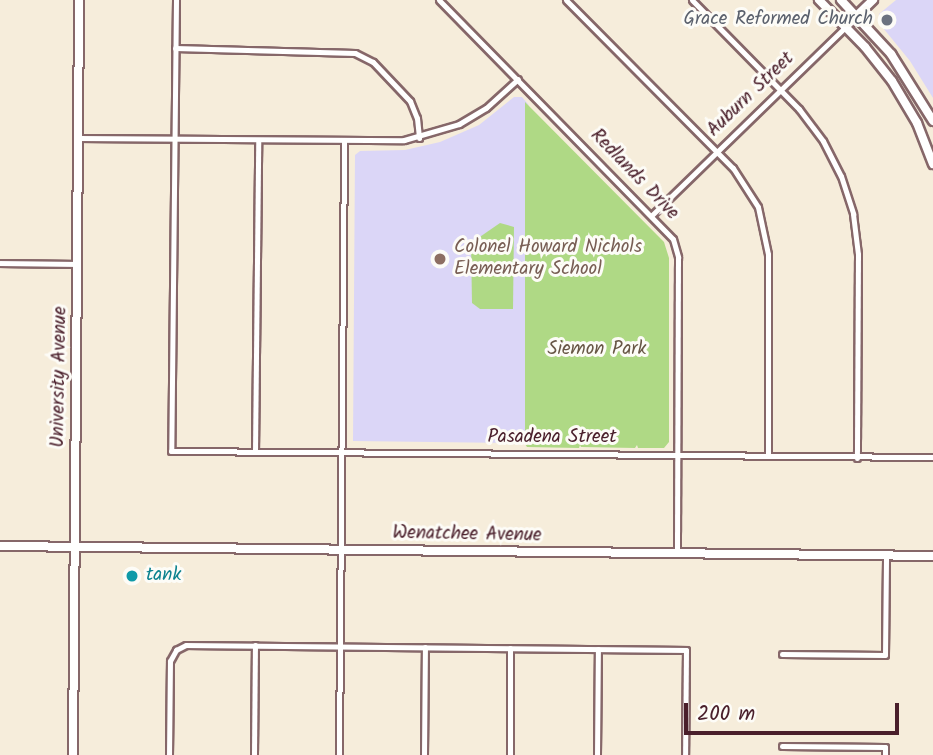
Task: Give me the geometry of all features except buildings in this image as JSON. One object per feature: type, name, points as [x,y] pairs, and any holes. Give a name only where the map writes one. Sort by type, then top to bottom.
[{"type":"street","name":"University Avenue","points":[[73,755],[79,0]]},
{"type":"street","points":[[173,138],[176,0]]},
{"type":"street","name":"Redlands Drive","points":[[439,0],[673,239],[678,257],[677,553]]},
{"type":"street","points":[[566,0],[716,151],[750,192],[767,240],[768,457]]},
{"type":"street","points":[[692,0],[779,88],[823,141],[841,176],[853,214],[858,254],[857,458]]},
{"type":"street","points":[[819,0],[892,81],[917,123],[933,164]]},
{"type":"street","points":[[841,0],[905,72],[933,121]]},
{"type":"street","name":"Auburn Street","points":[[652,215],[779,88],[873,0]]},
{"type":"street","points":[[175,48],[355,52],[373,62],[408,98],[418,118],[419,138]]},
{"type":"street","points":[[78,138],[344,141],[419,138],[473,116],[518,79]]},
{"type":"street","name":"Pasadena Street","points":[[173,138],[170,451],[933,457]]},
{"type":"street","points":[[255,452],[258,140]]},
{"type":"street","points":[[339,755],[344,141]]},
{"type":"street","points":[[0,264],[77,264]]},
{"type":"street","name":"Wenatchee Avenue","points":[[0,545],[933,556]]},
{"type":"street","points":[[782,654],[886,655],[886,555]]},
{"type":"street","points":[[169,755],[170,661],[176,650],[186,645],[686,650],[685,755]]},
{"type":"street","points":[[254,755],[255,645]]},
{"type":"street","points":[[424,755],[425,647]]},
{"type":"street","points":[[510,648],[510,755]]},
{"type":"street","points":[[597,755],[598,649]]},
{"type":"street","points":[[782,746],[885,747],[885,755]]},
{"type":"shaded area","points":[[896,0],[933,0],[933,98],[910,61],[879,23],[879,14]]},
{"type":"shaded area","name":"Colonel Howard Nichols Elementary School","points":[[514,97],[522,97],[528,104],[661,445],[353,441],[355,155],[360,151],[405,150],[440,142],[479,125]]},
{"type":"green space","name":"Siemon Park","points":[[525,102],[664,242],[669,258],[669,442],[664,448],[638,448],[637,445],[635,448],[580,445],[579,448],[527,447],[525,444]]},
{"type":"green space","points":[[500,223],[514,227],[513,309],[480,309],[472,303],[471,243]]},
{"type":"place","name":"Grace Reformed Church","points":[[887,20]]},
{"type":"place","name":"Colonel Howard Nichols Elementary School","points":[[440,259]]},
{"type":"place","name":"tank","points":[[132,576]]}]
